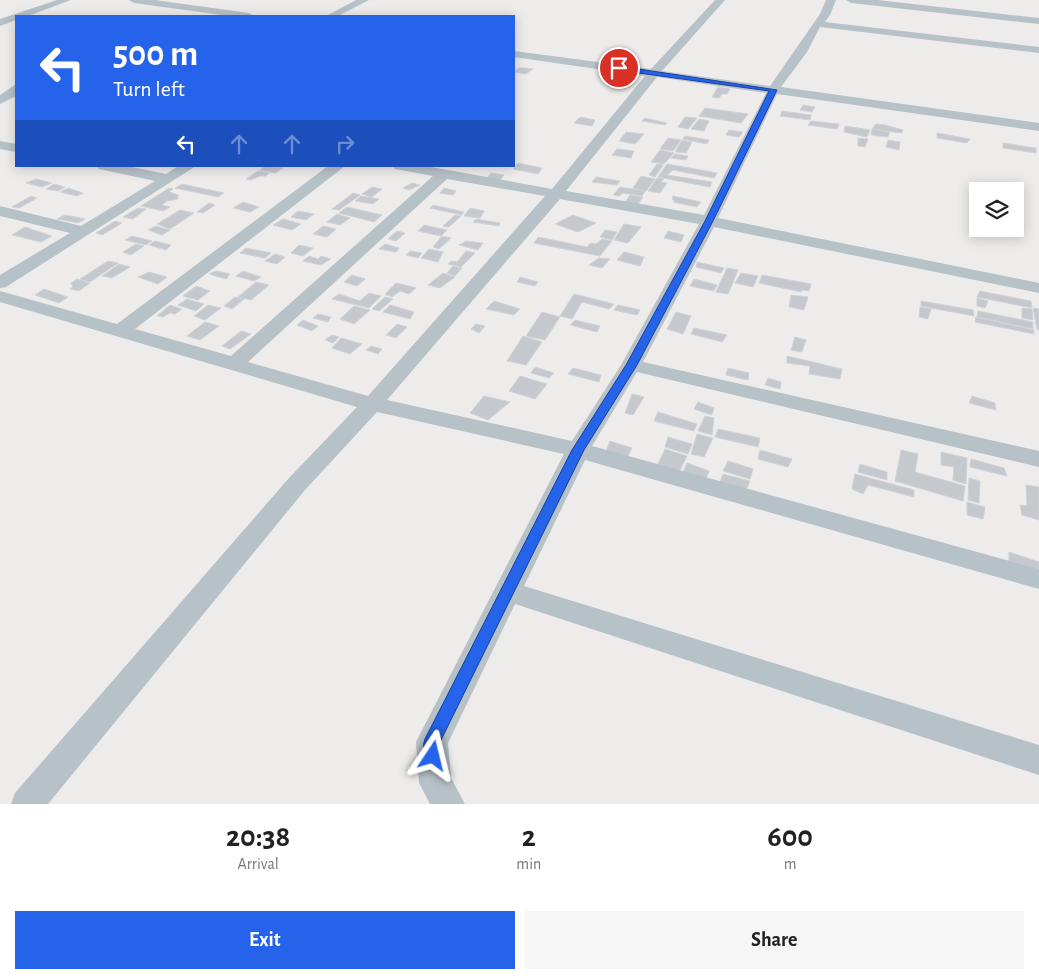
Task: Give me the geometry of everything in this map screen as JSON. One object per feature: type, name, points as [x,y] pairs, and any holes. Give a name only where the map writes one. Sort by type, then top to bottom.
[{"type":"street","points":[[22,15],[66,0]]},
{"type":"street","points":[[134,0],[241,15]]},
{"type":"street","points":[[333,15],[364,0]]},
{"type":"street","points":[[27,804],[297,484],[372,404],[555,195],[654,73],[720,0]]},
{"type":"street","points":[[449,804],[435,783],[432,742],[578,450],[631,365],[709,221],[773,90],[790,69],[832,0]]},
{"type":"street","points":[[851,0],[1039,20]]},
{"type":"street","points":[[0,23],[15,17]]},
{"type":"street","points":[[818,24],[1039,50]]},
{"type":"street","points":[[515,54],[1039,127]]},
{"type":"street","points":[[0,100],[11,92]]},
{"type":"street","points":[[0,145],[15,148]]},
{"type":"street","points":[[109,167],[168,179]]},
{"type":"street","points":[[0,283],[187,167]]},
{"type":"street","points":[[121,330],[337,167]]},
{"type":"street","points":[[406,167],[709,221],[1039,288]]},
{"type":"street","points":[[234,364],[444,174]]},
{"type":"street","points":[[0,211],[84,231]]},
{"type":"street","points":[[0,296],[372,404],[578,450],[1039,579]]},
{"type":"street","points":[[631,365],[1039,459]]},
{"type":"street","points":[[507,591],[1039,760]]},
{"type":"building","points":[[519,68],[533,69],[526,74],[515,71]]},
{"type":"building","points":[[718,87],[730,89],[727,94],[722,94],[719,98],[712,97]]},
{"type":"building","points":[[803,105],[815,107],[812,112],[800,110]]},
{"type":"building","points":[[705,108],[748,114],[741,123],[699,116]]},
{"type":"building","points":[[782,111],[811,115],[810,120],[780,116]]},
{"type":"building","points":[[580,117],[595,120],[592,126],[574,123]]},
{"type":"building","points":[[685,117],[697,118],[688,129],[678,127]]},
{"type":"building","points":[[645,118],[667,123],[665,125],[642,121]]},
{"type":"building","points":[[699,119],[709,121],[704,131],[691,129]]},
{"type":"building","points":[[811,121],[839,124],[837,129],[808,125]]},
{"type":"building","points":[[876,124],[903,130],[902,133],[872,129]]},
{"type":"building","points":[[845,126],[870,130],[867,137],[844,132]]},
{"type":"building","points":[[872,129],[890,132],[888,137],[871,135]]},
{"type":"building","points":[[729,130],[743,132],[739,137],[726,135]]},
{"type":"building","points":[[626,132],[644,134],[635,144],[619,141]]},
{"type":"building","points":[[937,133],[970,139],[967,143],[937,138]]},
{"type":"building","points":[[685,136],[709,140],[707,144],[683,139]]},
{"type":"building","points":[[668,138],[681,140],[673,151],[660,149]]},
{"type":"building","points":[[858,138],[868,139],[865,147],[858,146]]},
{"type":"building","points":[[682,140],[692,142],[686,153],[675,152]]},
{"type":"building","points":[[888,140],[900,142],[899,150],[886,147]]},
{"type":"building","points":[[1003,143],[1036,148],[1036,153],[1003,148]]},
{"type":"building","points":[[617,149],[634,151],[631,158],[612,155]]},
{"type":"building","points":[[660,150],[674,153],[664,164],[651,162]]},
{"type":"building","points":[[675,154],[688,156],[686,160],[671,158]]},
{"type":"building","points":[[518,163],[542,168],[538,174],[513,169]]},
{"type":"building","points":[[657,164],[663,165],[655,177],[649,175]]},
{"type":"building","points":[[667,164],[717,173],[714,178],[673,170],[667,175],[712,182],[710,187],[658,177]]},
{"type":"building","points":[[264,167],[283,168],[275,173],[260,170]]},
{"type":"building","points":[[258,171],[269,173],[266,176],[260,176],[251,180],[246,179]]},
{"type":"building","points":[[491,173],[504,175],[499,181],[486,179]]},
{"type":"building","points":[[641,176],[655,179],[646,191],[633,188]]},
{"type":"building","points":[[596,177],[620,181],[617,185],[592,182]]},
{"type":"building","points":[[657,178],[664,179],[661,182],[667,183],[660,193],[648,191]]},
{"type":"building","points":[[36,179],[52,183],[42,187],[26,183]]},
{"type":"building","points":[[412,183],[420,185],[409,190],[403,188]]},
{"type":"building","points":[[54,184],[65,187],[58,191],[46,189]]},
{"type":"building","points":[[182,184],[224,193],[218,197],[175,188]]},
{"type":"building","points":[[372,187],[382,189],[372,197],[362,194]]},
{"type":"building","points":[[620,187],[645,191],[642,196],[623,193],[619,196],[613,195]]},
{"type":"building","points":[[68,188],[83,193],[77,196],[60,192]]},
{"type":"building","points":[[169,188],[173,189],[169,192],[178,195],[178,199],[167,201],[162,205],[170,207],[163,211],[141,206]]},
{"type":"building","points":[[444,188],[456,191],[453,195],[440,193]]},
{"type":"building","points":[[353,193],[360,195],[339,210],[332,209]]},
{"type":"building","points":[[630,195],[643,197],[636,207],[624,204]]},
{"type":"building","points":[[31,196],[37,198],[19,208],[12,207]]},
{"type":"building","points":[[361,196],[379,199],[373,204],[355,201]]},
{"type":"building","points":[[673,196],[701,202],[697,207],[673,202],[675,201],[672,199]]},
{"type":"building","points":[[243,202],[259,207],[250,212],[233,208]]},
{"type":"building","points":[[209,203],[215,205],[203,213],[197,212]]},
{"type":"building","points":[[433,205],[464,212],[462,215],[430,208]]},
{"type":"building","points":[[347,207],[382,215],[374,222],[339,213]]},
{"type":"building","points":[[138,208],[146,209],[133,219],[123,217]]},
{"type":"building","points":[[470,208],[484,211],[480,218],[464,216]]},
{"type":"building","points":[[180,210],[194,213],[170,229],[157,224]]},
{"type":"building","points":[[298,211],[314,214],[306,220],[291,217]]},
{"type":"building","points":[[337,214],[350,218],[340,225],[327,222]]},
{"type":"building","points":[[65,215],[85,219],[78,223],[57,219]]},
{"type":"building","points":[[455,215],[461,216],[449,227],[443,226]]},
{"type":"building","points":[[573,215],[596,223],[578,232],[555,224]]},
{"type":"building","points":[[283,219],[301,224],[292,230],[273,225]]},
{"type":"building","points":[[476,219],[500,223],[499,226],[473,222]]},
{"type":"building","points":[[115,221],[122,223],[102,235],[96,233]]},
{"type":"building","points":[[624,224],[641,227],[628,243],[614,240]]},
{"type":"building","points":[[424,225],[447,230],[441,236],[418,231]]},
{"type":"building","points":[[156,226],[170,230],[162,235],[148,230]]},
{"type":"building","points":[[323,226],[336,229],[327,237],[313,234]]},
{"type":"building","points":[[25,227],[52,236],[41,242],[12,235]]},
{"type":"building","points":[[605,230],[617,232],[612,240],[600,237]]},
{"type":"building","points":[[397,231],[405,233],[396,241],[388,239]]},
{"type":"building","points":[[668,231],[684,235],[681,242],[664,238]]},
{"type":"building","points":[[132,236],[152,241],[146,245],[125,240]]},
{"type":"building","points":[[442,236],[451,238],[439,249],[433,247]]},
{"type":"building","points":[[538,237],[587,247],[591,243],[596,244],[602,239],[612,241],[600,256],[534,243]]},
{"type":"building","points":[[155,241],[171,245],[166,250],[149,245]]},
{"type":"building","points":[[466,241],[483,243],[478,250],[459,245]]},
{"type":"building","points":[[136,244],[144,246],[131,255],[123,252]]},
{"type":"building","points":[[385,244],[399,248],[396,252],[379,249]]},
{"type":"building","points":[[299,245],[313,248],[303,256],[291,253]]},
{"type":"building","points":[[246,248],[271,253],[265,258],[240,253]]},
{"type":"building","points":[[429,249],[443,252],[438,262],[421,258]]},
{"type":"building","points":[[410,251],[422,253],[418,258],[406,255]]},
{"type":"building","points":[[466,251],[475,253],[461,267],[448,264],[451,261],[457,262]]},
{"type":"building","points":[[624,252],[644,257],[640,266],[617,260]]},
{"type":"building","points":[[275,254],[285,257],[277,264],[265,261]]},
{"type":"building","points":[[309,256],[318,259],[321,256],[331,259],[321,265],[303,261]]},
{"type":"building","points":[[599,258],[610,259],[602,268],[589,265]]},
{"type":"building","points":[[108,261],[118,263],[90,282],[80,279]]},
{"type":"building","points":[[697,262],[724,268],[721,273],[696,267]]},
{"type":"building","points":[[119,264],[130,267],[112,278],[102,276]]},
{"type":"building","points":[[453,266],[462,268],[455,276],[447,273]]},
{"type":"building","points":[[727,268],[738,270],[728,294],[716,292]]},
{"type":"building","points":[[216,271],[230,274],[226,279],[209,274]]},
{"type":"building","points":[[243,271],[261,277],[254,281],[236,276]]},
{"type":"building","points":[[149,272],[167,277],[158,284],[138,277]]},
{"type":"building","points":[[443,273],[455,277],[440,288],[428,285]]},
{"type":"building","points":[[741,273],[758,276],[753,287],[735,283]]},
{"type":"building","points":[[352,275],[365,279],[357,286],[344,282]]},
{"type":"building","points":[[762,275],[811,284],[809,291],[802,290],[801,292],[759,283]]},
{"type":"building","points":[[520,277],[538,282],[535,286],[517,282]]},
{"type":"building","points":[[77,279],[90,283],[79,291],[70,289],[73,287],[71,283]]},
{"type":"building","points":[[694,279],[717,285],[714,291],[690,286]]},
{"type":"building","points":[[256,282],[269,285],[251,300],[238,297]]},
{"type":"building","points":[[396,283],[416,288],[409,294],[400,291],[392,297],[385,294]]},
{"type":"building","points":[[196,286],[210,291],[198,300],[183,296]]},
{"type":"building","points":[[44,289],[68,297],[59,303],[35,295]]},
{"type":"building","points":[[980,291],[1031,301],[1032,308],[977,297]]},
{"type":"building","points":[[369,293],[381,296],[369,308],[332,299],[339,294],[360,301]]},
{"type":"building","points":[[574,294],[614,304],[609,309],[582,302],[572,319],[560,316]]},
{"type":"building","points":[[791,295],[808,297],[804,310],[789,307]]},
{"type":"building","points":[[235,297],[244,299],[232,309],[224,306]]},
{"type":"building","points":[[385,297],[393,299],[379,311],[372,309]]},
{"type":"building","points":[[977,298],[988,301],[985,308],[977,306]]},
{"type":"building","points":[[187,299],[204,304],[196,311],[178,305]]},
{"type":"building","points":[[494,301],[520,309],[514,315],[486,309]]},
{"type":"building","points":[[921,301],[973,310],[974,316],[921,306]]},
{"type":"building","points":[[170,305],[182,309],[175,314],[170,313],[163,317],[157,316]]},
{"type":"building","points":[[208,305],[221,308],[205,320],[194,316]]},
{"type":"building","points":[[390,305],[414,312],[410,319],[383,312]]},
{"type":"building","points":[[618,305],[640,310],[637,315],[614,310]]},
{"type":"building","points":[[354,306],[370,310],[354,324],[340,319]]},
{"type":"building","points":[[920,307],[931,309],[928,319],[919,317]]},
{"type":"building","points":[[1022,308],[1032,309],[1033,320],[1022,318]]},
{"type":"building","points":[[1033,308],[1039,309],[1039,330],[1037,329]]},
{"type":"building","points":[[978,311],[1033,322],[1033,329],[977,317]]},
{"type":"building","points":[[542,312],[560,317],[545,340],[526,336]]},
{"type":"building","points":[[676,312],[691,316],[683,334],[667,329]]},
{"type":"building","points":[[318,314],[331,317],[328,322],[313,318]]},
{"type":"building","points":[[976,317],[1034,330],[1034,334],[975,322]]},
{"type":"building","points":[[303,320],[318,326],[312,331],[297,325]]},
{"type":"building","points":[[575,320],[600,326],[597,332],[570,325]]},
{"type":"building","points":[[205,322],[219,326],[200,340],[187,336]]},
{"type":"building","points":[[397,324],[407,327],[396,338],[386,335]]},
{"type":"building","points":[[476,324],[485,326],[479,333],[471,329]]},
{"type":"building","points":[[694,328],[727,335],[722,342],[691,334]]},
{"type":"building","points":[[241,331],[251,334],[230,349],[222,346]]},
{"type":"building","points":[[332,335],[339,337],[333,343],[325,340]]},
{"type":"building","points":[[523,336],[542,342],[526,365],[507,361]]},
{"type":"building","points":[[795,337],[806,340],[802,352],[791,350]]},
{"type":"building","points":[[341,338],[362,344],[350,354],[332,348]]},
{"type":"building","points":[[371,346],[382,349],[378,354],[366,350]]},
{"type":"building","points":[[787,356],[842,369],[840,379],[809,374],[810,366],[787,363]]},
{"type":"building","points":[[535,367],[554,373],[549,378],[531,373]]},
{"type":"building","points":[[573,368],[601,375],[599,382],[568,374]]},
{"type":"building","points":[[728,368],[749,373],[748,380],[726,375]]},
{"type":"building","points":[[520,376],[547,384],[535,399],[509,391]]},
{"type":"building","points":[[768,378],[781,382],[780,389],[765,385]]},
{"type":"building","points":[[632,394],[644,397],[633,415],[625,413]]},
{"type":"building","points":[[484,396],[510,402],[488,420],[470,413]]},
{"type":"building","points":[[972,396],[995,403],[996,410],[969,403]]},
{"type":"building","points":[[698,402],[714,408],[712,415],[694,409]]},
{"type":"building","points":[[658,412],[697,424],[694,431],[654,421]]},
{"type":"building","points":[[705,416],[714,418],[712,435],[698,431]]},
{"type":"building","points":[[718,429],[760,438],[758,447],[715,437]]},
{"type":"building","points":[[697,434],[713,438],[704,457],[691,454]]},
{"type":"building","points":[[668,437],[692,444],[688,454],[665,447]]},
{"type":"building","points":[[610,441],[632,448],[627,458],[606,452]]},
{"type":"building","points":[[665,449],[687,456],[679,472],[658,464]]},
{"type":"building","points":[[760,450],[792,459],[788,467],[758,459]]},
{"type":"building","points":[[901,450],[918,454],[915,472],[965,486],[963,501],[895,481]]},
{"type":"building","points":[[941,452],[967,458],[966,484],[953,480],[954,467],[941,465]]},
{"type":"building","points":[[971,459],[1004,468],[1007,476],[970,467]]},
{"type":"building","points":[[728,461],[753,469],[750,479],[723,471]]},
{"type":"building","points":[[687,463],[709,471],[706,479],[683,472]]},
{"type":"building","points":[[860,464],[887,472],[887,480],[858,472]]},
{"type":"building","points":[[723,474],[750,481],[746,490],[720,482]]},
{"type":"building","points":[[855,474],[914,490],[914,497],[868,485],[863,494],[852,489]]},
{"type":"building","points":[[969,478],[980,481],[979,503],[968,500]]},
{"type":"building","points":[[1026,485],[1039,487],[1039,520],[1022,515],[1020,505],[1027,506]]},
{"type":"building","points":[[967,502],[985,507],[983,519],[967,515]]},
{"type":"building","points":[[1009,552],[1039,562],[1039,570],[1009,561]]},
{"type":"route","points":[[433,756],[432,742],[578,450],[631,365],[709,221],[773,90],[619,68]]}]
